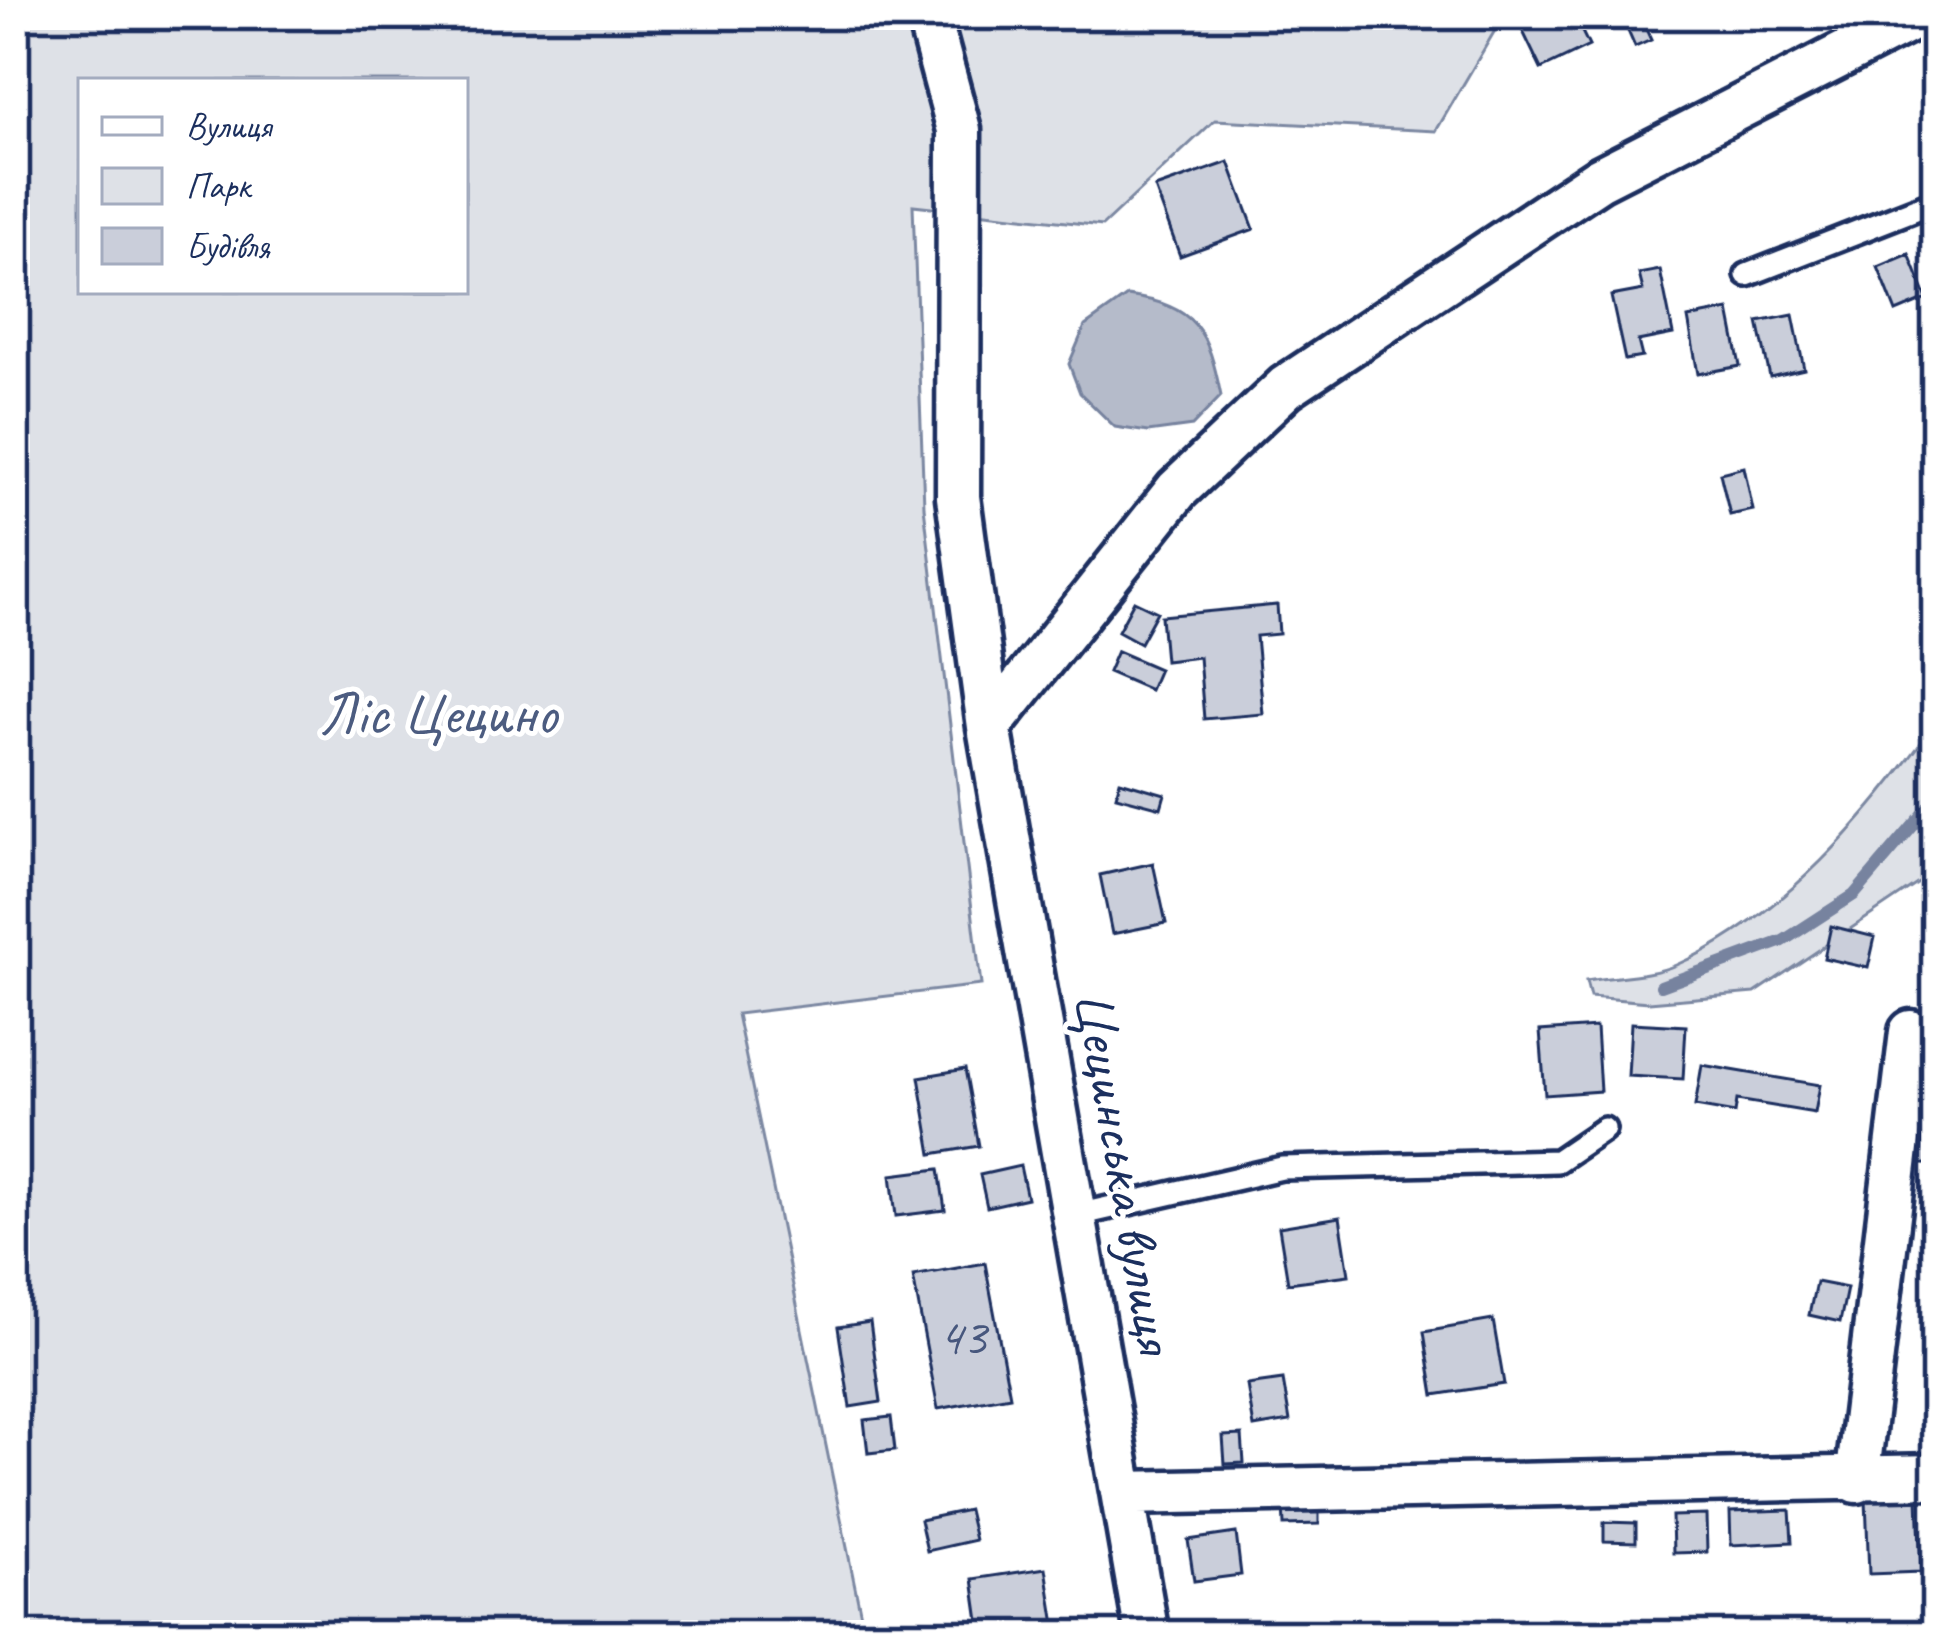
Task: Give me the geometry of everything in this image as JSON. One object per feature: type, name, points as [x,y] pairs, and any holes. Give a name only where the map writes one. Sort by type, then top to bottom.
[{"type":"street","name":"Цецинська вулиця","points":[[928,15],[958,130],[958,497],[988,728],[1147,1635]]},
{"type":"street","points":[[988,728],[1177,490],[1286,387],[1599,179],[1920,15]]},
{"type":"street","points":[[1857,1480],[1911,1032]]},
{"type":"street","points":[[1124,1492],[1936,1476]]},
{"type":"lane","points":[[1747,274],[1936,201]]},
{"type":"lane","points":[[1072,1216],[1282,1168],[1557,1161],[1604,1129]]},
{"type":"green space","name":"Ліс Цецино","points":[[15,15],[1504,15],[1436,131],[1215,120],[1102,226],[913,205],[924,507],[981,985],[737,1014],[865,1635],[15,1635]]},
{"type":"green space","points":[[1936,722],[1936,860],[1920,882],[1755,993],[1649,1002],[1590,997],[1586,981],[1676,965],[1715,945],[1788,892],[1883,793]]},
{"type":"water","points":[[1127,296],[1184,314],[1204,338],[1221,396],[1192,426],[1148,432],[1115,427],[1080,393],[1069,364],[1085,326]]},
{"type":"building","points":[[1574,15],[1589,46],[1541,69],[1517,19]]},
{"type":"building","points":[[1621,15],[1665,18],[1645,27],[1651,40],[1635,47]]},
{"type":"building","points":[[1229,162],[1254,229],[1180,256],[1155,188]]},
{"type":"building","points":[[1909,254],[1927,299],[1896,312],[1878,267]]},
{"type":"building","points":[[1660,270],[1673,334],[1638,341],[1642,357],[1625,360],[1611,296],[1643,290],[1639,274]]},
{"type":"building","points":[[1729,310],[1740,366],[1698,374],[1688,318]]},
{"type":"building","points":[[1793,315],[1804,369],[1770,377],[1758,322]]},
{"type":"building","points":[[1744,467],[1753,510],[1730,515],[1720,473]]},
{"type":"building","points":[[1134,601],[1157,612],[1140,643],[1118,631]]},
{"type":"building","points":[[1277,605],[1279,634],[1256,636],[1263,714],[1204,719],[1199,657],[1165,661],[1161,616]]},
{"type":"building","points":[[1117,651],[1159,669],[1150,690],[1108,672]]},
{"type":"building","points":[[1120,781],[1165,794],[1161,808],[1116,796]]},
{"type":"building","points":[[1153,863],[1166,923],[1112,934],[1100,875]]},
{"type":"building","points":[[1831,926],[1875,937],[1868,968],[1824,958]]},
{"type":"building","points":[[1631,1023],[1686,1026],[1683,1079],[1628,1076]]},
{"type":"building","points":[[1596,1027],[1600,1091],[1545,1095],[1540,1031]]},
{"type":"building","points":[[1702,1065],[1820,1085],[1815,1113],[1737,1100],[1735,1113],[1695,1106]]},
{"type":"building","points":[[965,1069],[979,1146],[932,1154],[919,1077]]},
{"type":"building","points":[[1917,1120],[1936,1122],[1936,1165],[1912,1163]]},
{"type":"building","points":[[1020,1166],[1027,1198],[987,1207],[980,1175]]},
{"type":"building","points":[[939,1169],[945,1210],[896,1216],[891,1175]]},
{"type":"building","points":[[1340,1217],[1349,1275],[1288,1283],[1279,1227]]},
{"type":"building","points":[[985,1263],[1010,1396],[938,1409],[913,1276]]},
{"type":"building","points":[[1816,1282],[1847,1288],[1840,1322],[1809,1315]]},
{"type":"building","points":[[1493,1320],[1504,1384],[1434,1395],[1424,1332]]},
{"type":"building","points":[[870,1322],[881,1402],[850,1407],[838,1327]]},
{"type":"building","points":[[1283,1380],[1290,1421],[1254,1427],[1247,1385]]},
{"type":"building","points":[[891,1417],[895,1450],[868,1453],[864,1420]]},
{"type":"building","points":[[1242,1435],[1244,1463],[1225,1464],[1223,1436]]},
{"type":"building","points":[[1918,1498],[1921,1572],[1869,1574],[1866,1500]]},
{"type":"building","points":[[1319,1505],[1319,1524],[1284,1525],[1283,1506]]},
{"type":"building","points":[[968,1510],[975,1540],[927,1551],[920,1520]]},
{"type":"building","points":[[1790,1510],[1792,1542],[1731,1545],[1730,1512]]},
{"type":"building","points":[[1706,1515],[1707,1552],[1673,1553],[1672,1516]]},
{"type":"building","points":[[1604,1522],[1636,1523],[1636,1542],[1604,1541]]},
{"type":"building","points":[[1236,1533],[1241,1575],[1194,1581],[1188,1540]]},
{"type":"building","points":[[1046,1568],[1056,1631],[981,1635],[973,1579]]},
{"type":"waterway","points":[[1661,986],[1783,941],[1854,895],[1936,799]]}]
